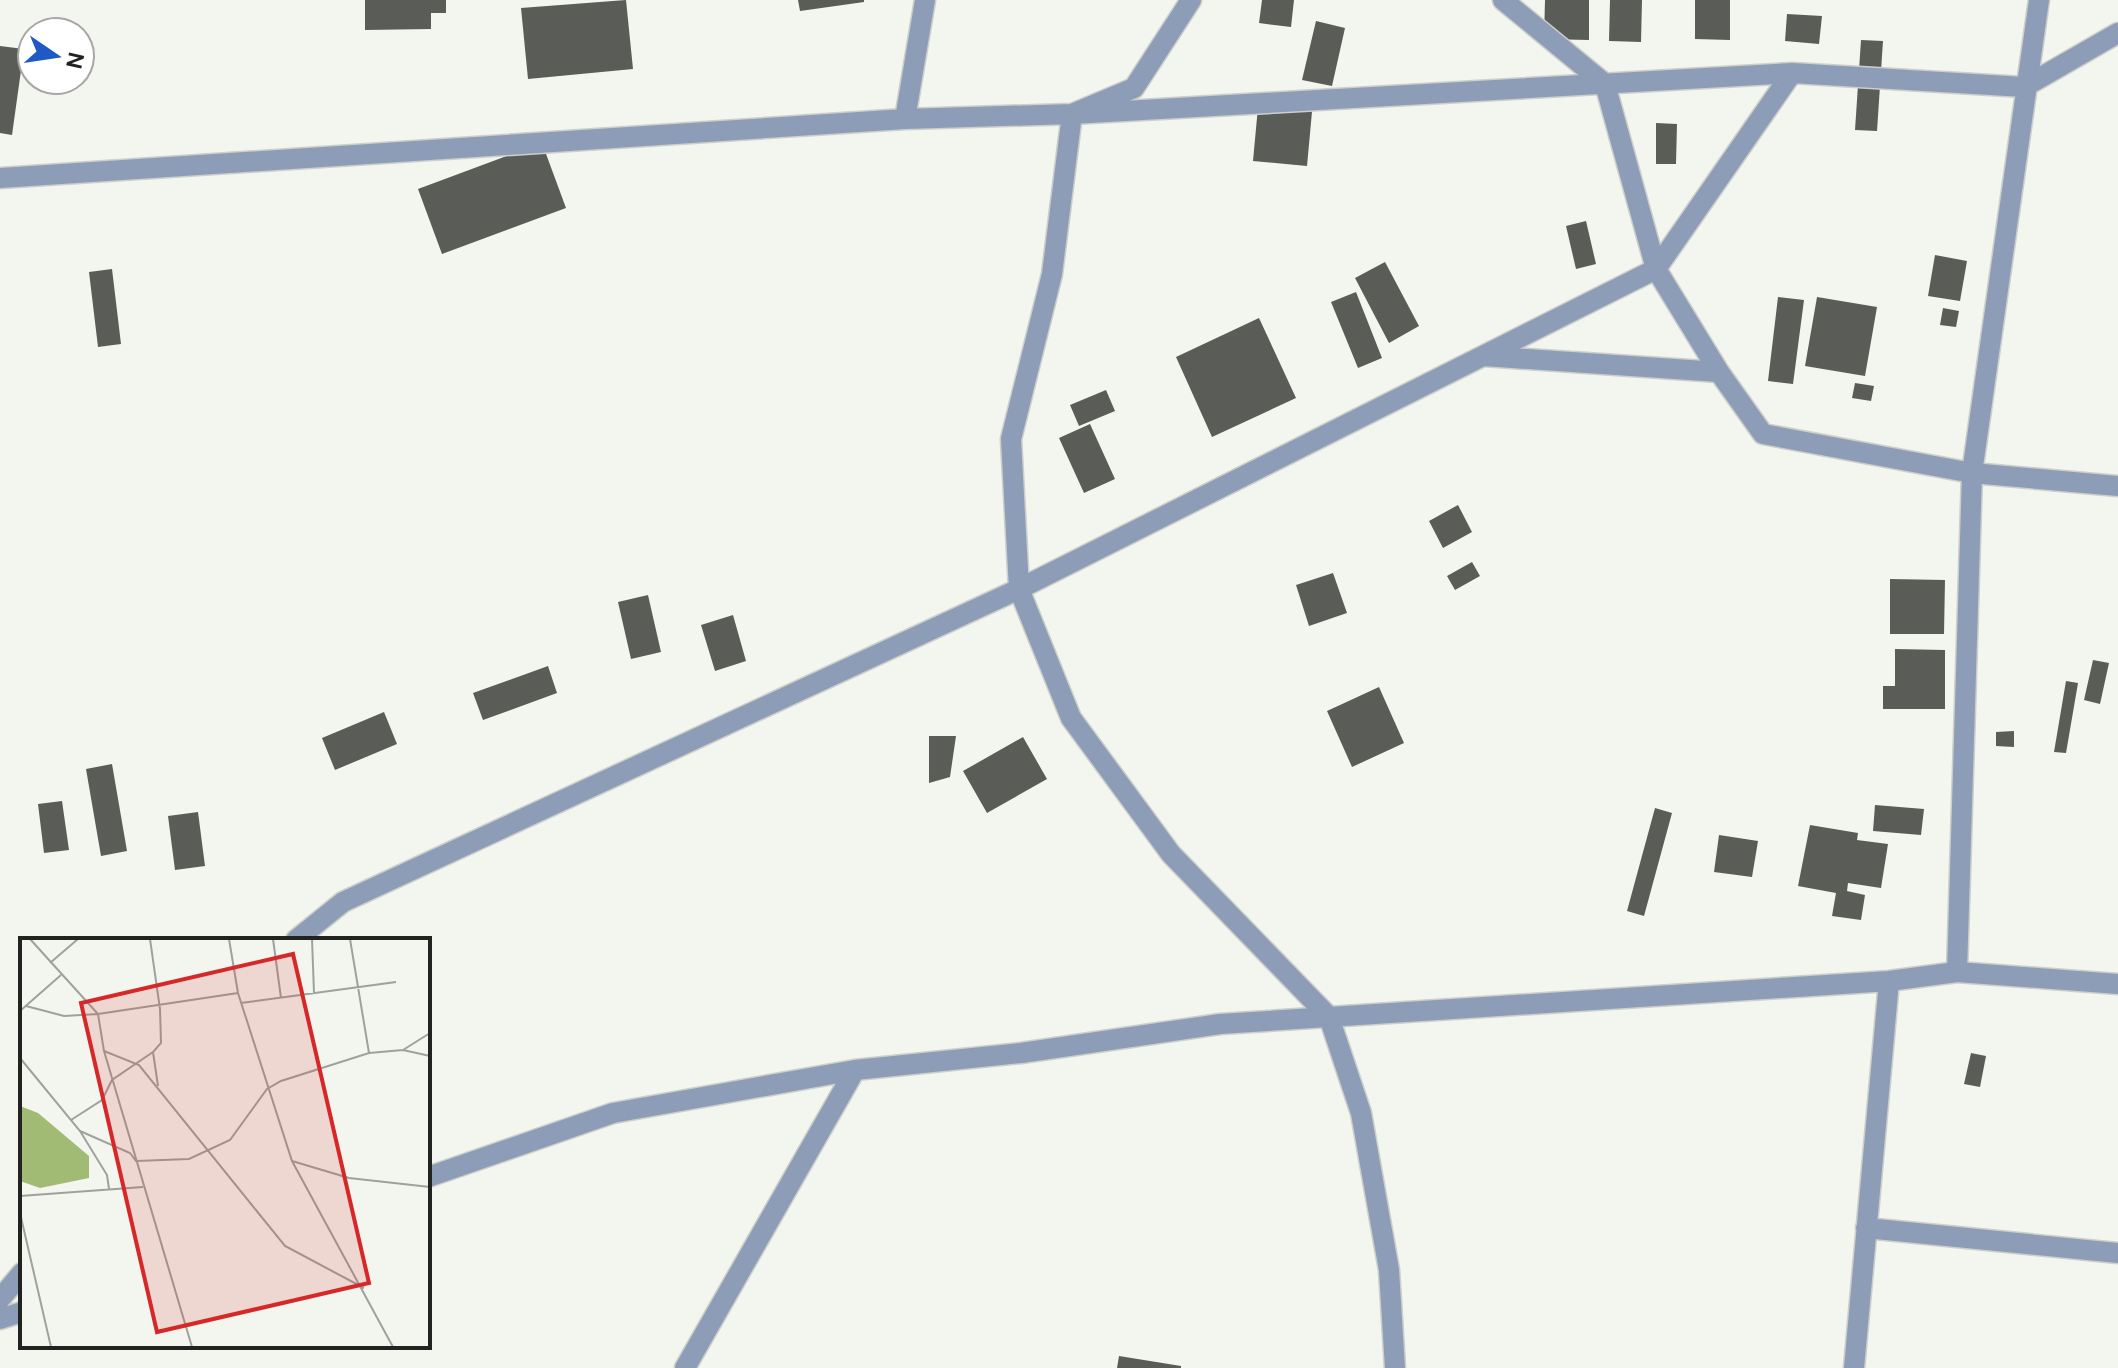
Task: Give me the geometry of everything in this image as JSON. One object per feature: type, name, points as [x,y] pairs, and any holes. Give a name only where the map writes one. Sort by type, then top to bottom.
[{"type":"street","points":[[905,119],[925,0]]},
{"type":"street","points":[[1072,114],[1134,88],[1191,0]]},
{"type":"street","points":[[1503,0],[1605,84],[1656,269],[1719,372],[1763,434],[1972,473],[2118,486]]},
{"type":"street","points":[[1957,972],[1972,473],[2024,87],[2039,0]]},
{"type":"street","points":[[0,178],[905,119],[1072,114],[1792,73],[2024,87],[2118,33]]},
{"type":"street","points":[[298,938],[343,902],[1019,589],[1656,269],[1792,73]]},
{"type":"street","points":[[1072,114],[1052,274],[1011,439],[1019,589],[1071,718],[1171,854],[1329,1017],[1361,1113],[1389,1270],[1395,1368]]},
{"type":"street","points":[[1479,356],[1719,372]]},
{"type":"street","points":[[430,1176],[613,1113],[855,1070],[1021,1053],[1220,1024],[1889,981],[1957,972],[2118,984]]},
{"type":"street","points":[[1854,1368],[1889,981]]},
{"type":"street","points":[[685,1368],[855,1070]]},
{"type":"street","points":[[1866,1228],[2118,1253]]},
{"type":"street","points":[[0,1299],[20,1275]]},
{"type":"street","points":[[0,1319],[20,1313]]},
{"type":"building","points":[[365,0],[446,0],[446,13],[431,13],[431,29],[365,30]]},
{"type":"building","points":[[626,0],[633,69],[528,79],[521,8]]},
{"type":"building","points":[[798,0],[864,0],[864,2],[800,11]]},
{"type":"building","points":[[1262,0],[1294,0],[1291,27],[1259,23]]},
{"type":"building","points":[[1545,0],[1589,0],[1589,40],[1544,39]]},
{"type":"building","points":[[1610,0],[1642,0],[1641,42],[1609,41]]},
{"type":"building","points":[[1695,0],[1730,0],[1730,40],[1695,39]]},
{"type":"building","points":[[1787,14],[1822,16],[1819,44],[1785,41]]},
{"type":"building","points":[[1316,21],[1345,28],[1332,86],[1302,80]]},
{"type":"building","points":[[1861,40],[1883,41],[1877,131],[1855,130]]},
{"type":"building","points":[[0,46],[16,48],[17,96],[12,135],[0,133]]},
{"type":"building","points":[[1259,96],[1313,101],[1307,166],[1253,161]]},
{"type":"building","points":[[1656,123],[1677,124],[1676,164],[1656,164]]},
{"type":"building","points":[[542,143],[566,208],[442,254],[418,189]]},
{"type":"building","points":[[1586,221],[1596,264],[1576,269],[1566,226]]},
{"type":"building","points":[[1935,255],[1967,261],[1960,301],[1928,296]]},
{"type":"building","points":[[1385,262],[1419,326],[1389,343],[1355,278]]},
{"type":"building","points":[[112,269],[121,344],[98,347],[89,272]]},
{"type":"building","points":[[1356,292],[1382,358],[1358,368],[1331,302]]},
{"type":"building","points":[[1778,297],[1804,300],[1793,384],[1768,381]]},
{"type":"building","points":[[1817,297],[1877,307],[1865,376],[1805,366]]},
{"type":"building","points":[[1943,308],[1959,311],[1956,327],[1940,325]]},
{"type":"building","points":[[1259,318],[1296,398],[1212,437],[1176,357]]},
{"type":"building","points":[[1855,383],[1874,386],[1871,401],[1852,398]]},
{"type":"building","points":[[1106,390],[1115,411],[1079,426],[1070,405]]},
{"type":"building","points":[[1090,424],[1115,479],[1084,493],[1059,438]]},
{"type":"building","points":[[1458,505],[1472,532],[1443,548],[1429,521]]},
{"type":"building","points":[[1472,562],[1480,576],[1455,590],[1447,576]]},
{"type":"building","points":[[1333,573],[1347,613],[1309,626],[1296,585]]},
{"type":"building","points":[[1890,579],[1945,580],[1944,634],[1890,634]]},
{"type":"building","points":[[648,595],[661,652],[631,659],[618,602]]},
{"type":"building","points":[[733,615],[746,661],[715,671],[701,625]]},
{"type":"building","points":[[1895,649],[1945,650],[1945,709],[1883,709],[1883,686],[1895,686]]},
{"type":"building","points":[[2093,660],[2109,663],[2100,704],[2084,700]]},
{"type":"building","points":[[548,666],[557,693],[483,720],[473,693]]},
{"type":"building","points":[[2066,681],[2078,683],[2066,753],[2054,752]]},
{"type":"building","points":[[1379,687],[1404,743],[1352,767],[1327,711]]},
{"type":"building","points":[[384,712],[397,744],[335,770],[322,738]]},
{"type":"building","points":[[2014,731],[2014,747],[1996,746],[1996,732]]},
{"type":"building","points":[[929,736],[956,736],[950,777],[929,783]]},
{"type":"building","points":[[1023,737],[1047,779],[987,813],[963,771]]},
{"type":"building","points":[[112,764],[127,851],[101,856],[86,769]]},
{"type":"building","points":[[62,801],[69,850],[44,853],[38,804]]},
{"type":"building","points":[[1875,805],[1924,809],[1921,835],[1873,831]]},
{"type":"building","points":[[1655,808],[1672,813],[1644,916],[1627,911]]},
{"type":"building","points":[[198,812],[205,866],[175,870],[168,816]]},
{"type":"building","points":[[1810,825],[1858,833],[1857,840],[1888,844],[1881,888],[1848,883],[1847,891],[1865,895],[1861,920],[1832,916],[1836,893],[1798,886]]},
{"type":"building","points":[[1719,835],[1758,841],[1752,877],[1714,872]]},
{"type":"building","points":[[1971,1053],[1986,1056],[1980,1087],[1964,1084]]},
{"type":"building","points":[[1119,1356],[1181,1366],[1181,1368],[1117,1368]]}]
